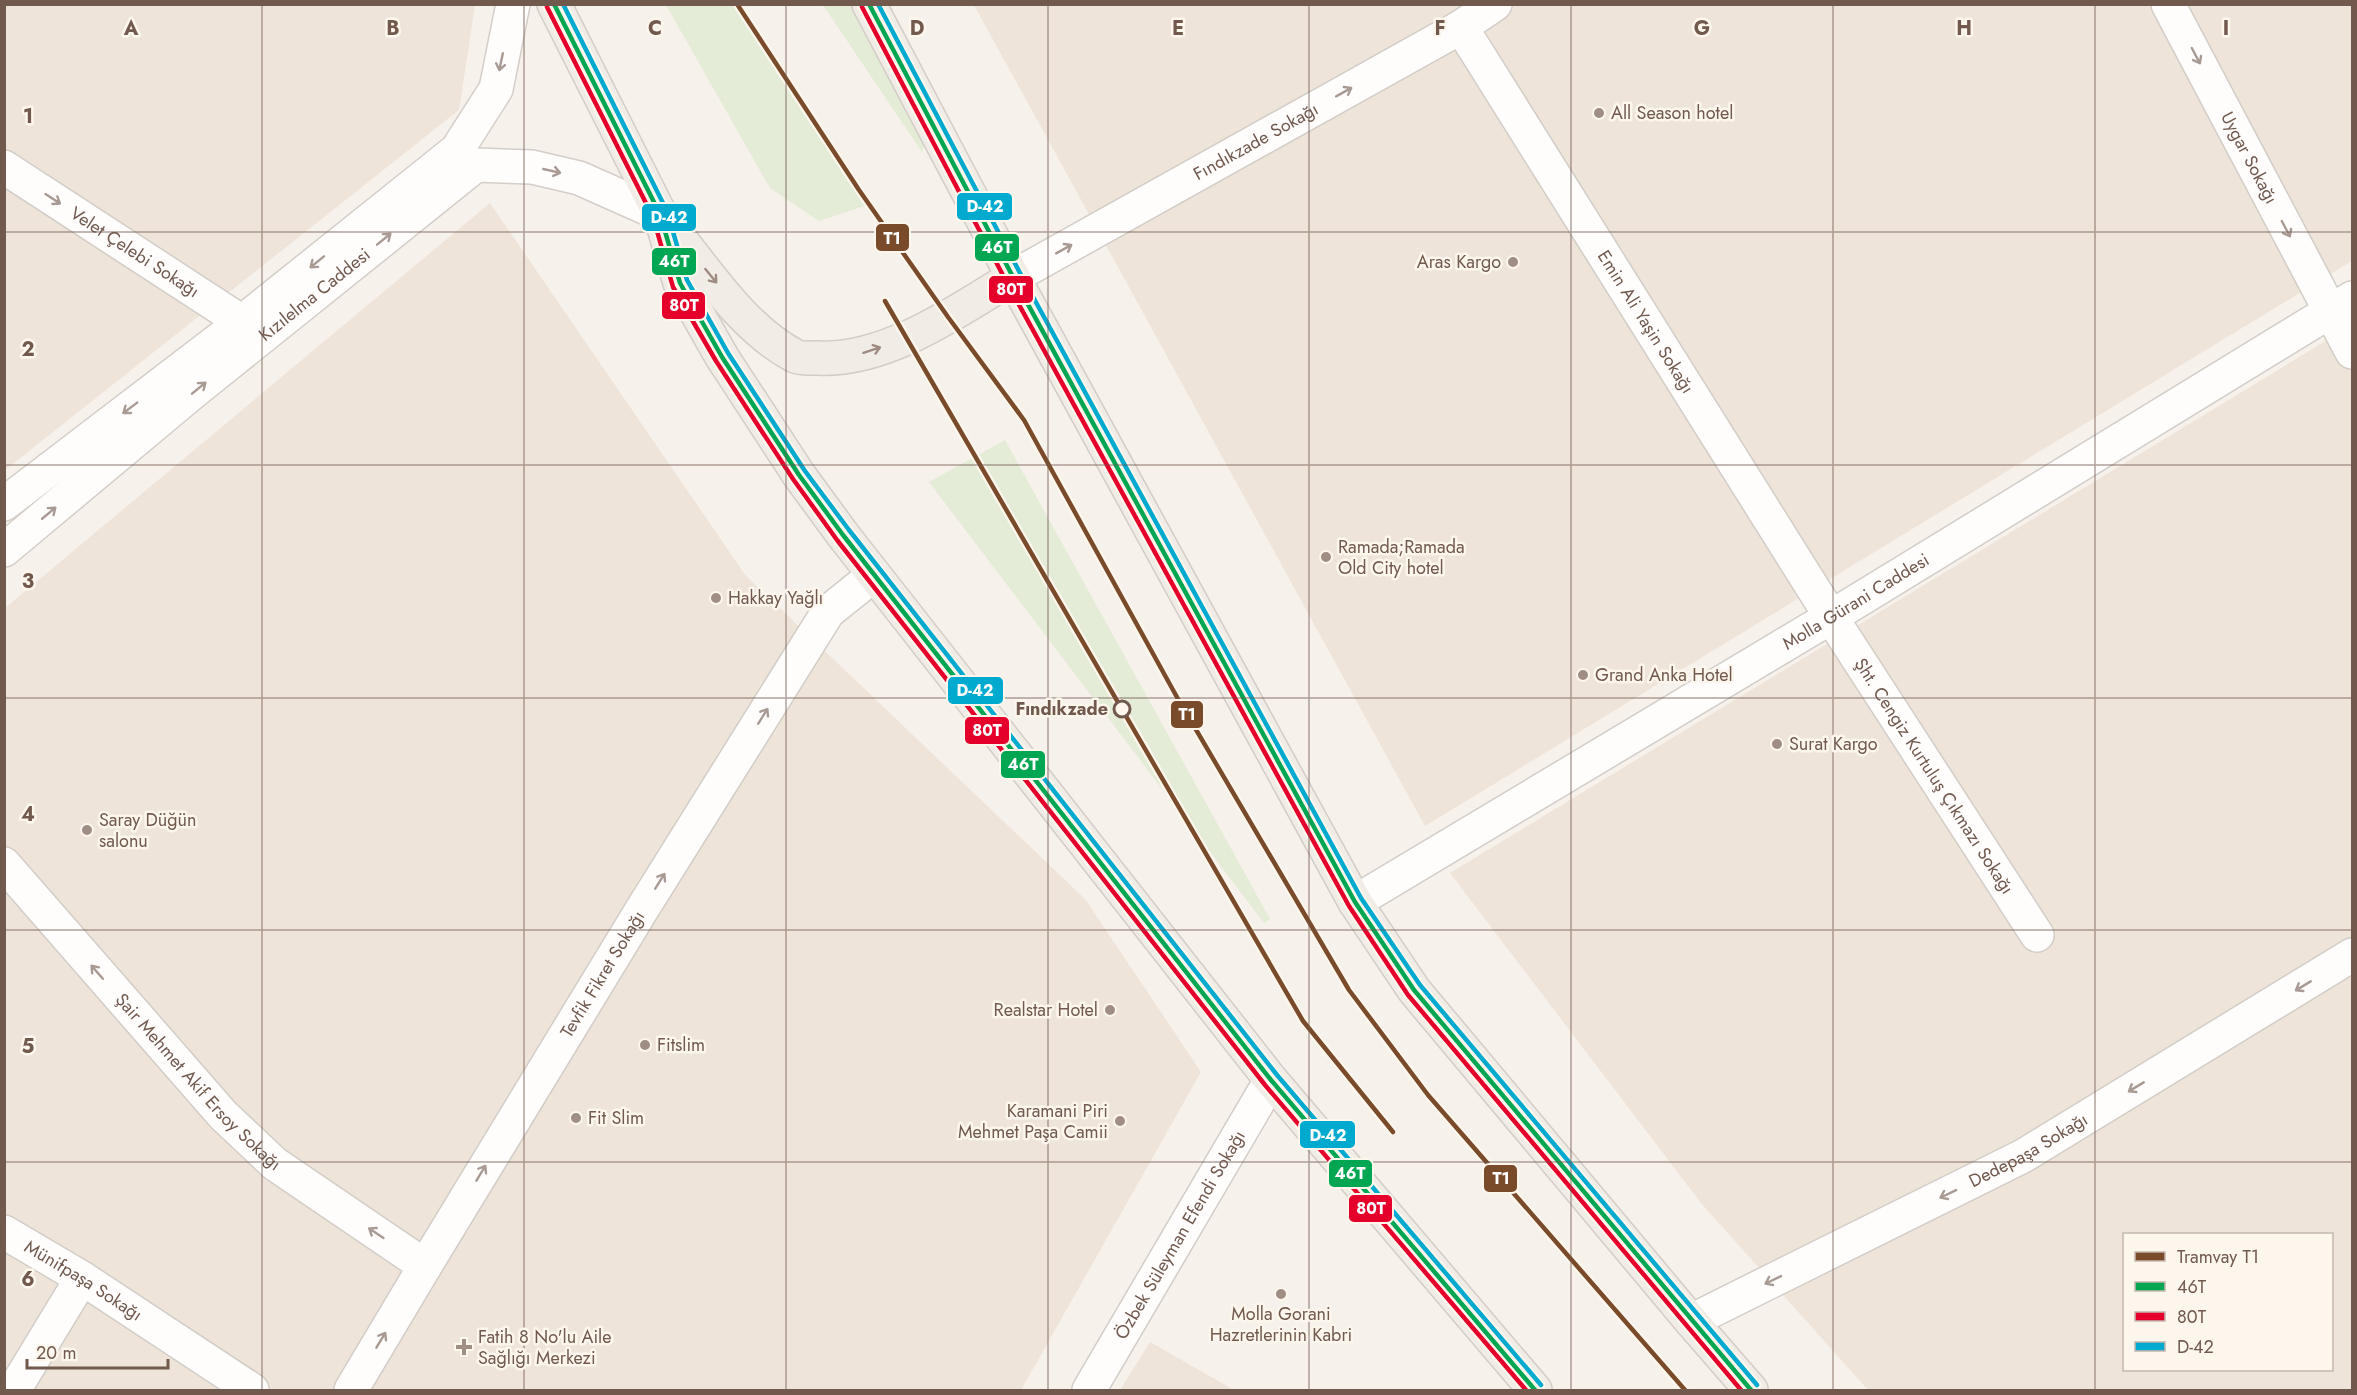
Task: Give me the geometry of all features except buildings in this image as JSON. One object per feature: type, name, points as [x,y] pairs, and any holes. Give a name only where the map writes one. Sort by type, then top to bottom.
[{"type":"main road","points":[[555,4],[660,214],[680,283],[722,357],[799,475],[874,575],[1270,1080],[1535,1390]]},
{"type":"main road","points":[[873,8],[1013,277],[1355,902],[1414,990],[1751,1390]]},
{"type":"main road","points":[[660,214],[734,305],[764,334],[797,357],[831,359],[867,352],[948,317],[1013,277]]},
{"type":"street","name":"Kızılelma Caddesi","points":[[4,550],[457,150],[496,88],[513,4]]},
{"type":"street","name":"Fındıkzade Sokağı","points":[[1013,277],[1461,27],[1495,4]]},
{"type":"street","name":"Uygar Sokağı","points":[[2169,4],[2341,305],[2352,352]]},
{"type":"street","name":"Emin Ali Yaşin Sokağı","points":[[1461,27],[1831,617]]},
{"type":"street","name":"Kızılelma Caddesi","points":[[4,504],[255,327],[476,165],[532,167],[579,178],[660,214]]},
{"type":"street","name":"Velet Çelebi Sokağı","points":[[4,167],[255,327]]},
{"type":"street","name":"Molla Gürani Caddesi","points":[[1355,902],[1831,617],[2341,305]]},
{"type":"street","name":"Tevfik Fikret Sokağı","points":[[351,1390],[641,911],[828,612],[874,575]]},
{"type":"street","name":"Şht. Cengiz Kurtuluş Çıkmazı Sokağı","points":[[1831,617],[2037,935]]},
{"type":"street","name":"Şair Mehmet Akif Ersoy Sokağı","points":[[4,864],[223,1115],[275,1164],[425,1266]]},
{"type":"street","name":"Dedepaşa Sokağı","points":[[1691,1321],[2023,1156],[2352,956]]},
{"type":"street","name":"Özbek Süleyman Efendi Sokağı","points":[[1089,1390],[1270,1080]]},
{"type":"street","name":"Münifpaşa Sokağı","points":[[4,1232],[82,1278],[252,1390]]},
{"type":"street","points":[[14,1390],[82,1278]]},
{"type":"shaded area","points":[[5,5],[475,5],[459,110],[5,470]]},
{"type":"shaded area","points":[[974,5],[2352,5],[2352,261],[1425,826]]},
{"type":"shaded area","points":[[490,203],[746,576],[1085,899],[1201,1072],[1021,1390],[5,1390],[5,608]]},
{"type":"shaded area","points":[[2352,325],[2352,1390],[1868,1390],[1701,1203],[1450,873]]},
{"type":"shaded area","points":[[1150,1342],[1234,1390],[1120,1390]]},
{"type":"green space","points":[[666,5],[738,5],[871,204],[819,221],[770,188]]},
{"type":"green space","points":[[823,5],[873,5],[933,116],[922,152]]},
{"type":"green space","points":[[1005,440],[1270,919],[1264,923],[929,482]]},
{"type":"tram line","name":"T1","points":[[737,4],[859,190],[1024,420],[1178,699],[1349,990],[1428,1095],[1685,1390]]},
{"type":"tram line","name":"T1","points":[[885,301],[1303,1021],[1393,1132]]},
{"type":"transit line","name":"46T","points":[[554,4],[660,214],[680,283],[722,357],[799,475],[843,535],[1271,1080],[1535,1390]]},
{"type":"transit line","name":"D-42","points":[[563,4],[667,211],[687,280],[728,353],[805,471],[1277,1075],[1541,1385]]},
{"type":"transit line","name":"46T","points":[[869,4],[1013,277],[1355,902],[1414,990],[1751,1390]]},
{"type":"transit line","name":"D-42","points":[[878,4],[1020,273],[1361,898],[1420,985],[1757,1385]]},
{"type":"transit line","name":"80T","points":[[547,7],[653,217],[673,287],[716,361],[793,479],[837,540],[1265,1085],[1526,1390]]},
{"type":"transit line","name":"80T","points":[[862,7],[1006,281],[1349,906],[1408,995],[1741,1390]]},
{"type":"place","name":"All Season hotel","points":[[1599,113]]},
{"type":"place","name":"Aras Kargo","points":[[1513,262]]},
{"type":"place","name":"Ramada;Ramada Old City hotel","points":[[1326,557]]},
{"type":"place","name":"Hakkay Yağlı","points":[[716,598]]},
{"type":"place","name":"Grand Anka Hotel","points":[[1583,675]]},
{"type":"place","name":"Fındıkzade","points":[[1122,709]]},
{"type":"place","name":"Surat Kargo","points":[[1777,744]]},
{"type":"place","name":"Saray Düğün salonu","points":[[87,830]]},
{"type":"place","name":"Realstar Hotel","points":[[1110,1010]]},
{"type":"place","name":"Fitslim","points":[[645,1045]]},
{"type":"place","name":"Fit Slim","points":[[576,1118]]},
{"type":"place","name":"Karamani Piri Mehmet Paşa Camii","points":[[1120,1121]]},
{"type":"place","name":"Molla Gorani Hazretlerinin Kabri","points":[[1281,1294]]},
{"type":"place","name":"Fatih 8 No'lu Aile Sağlığı Merkezi","points":[[464,1347]]}]
